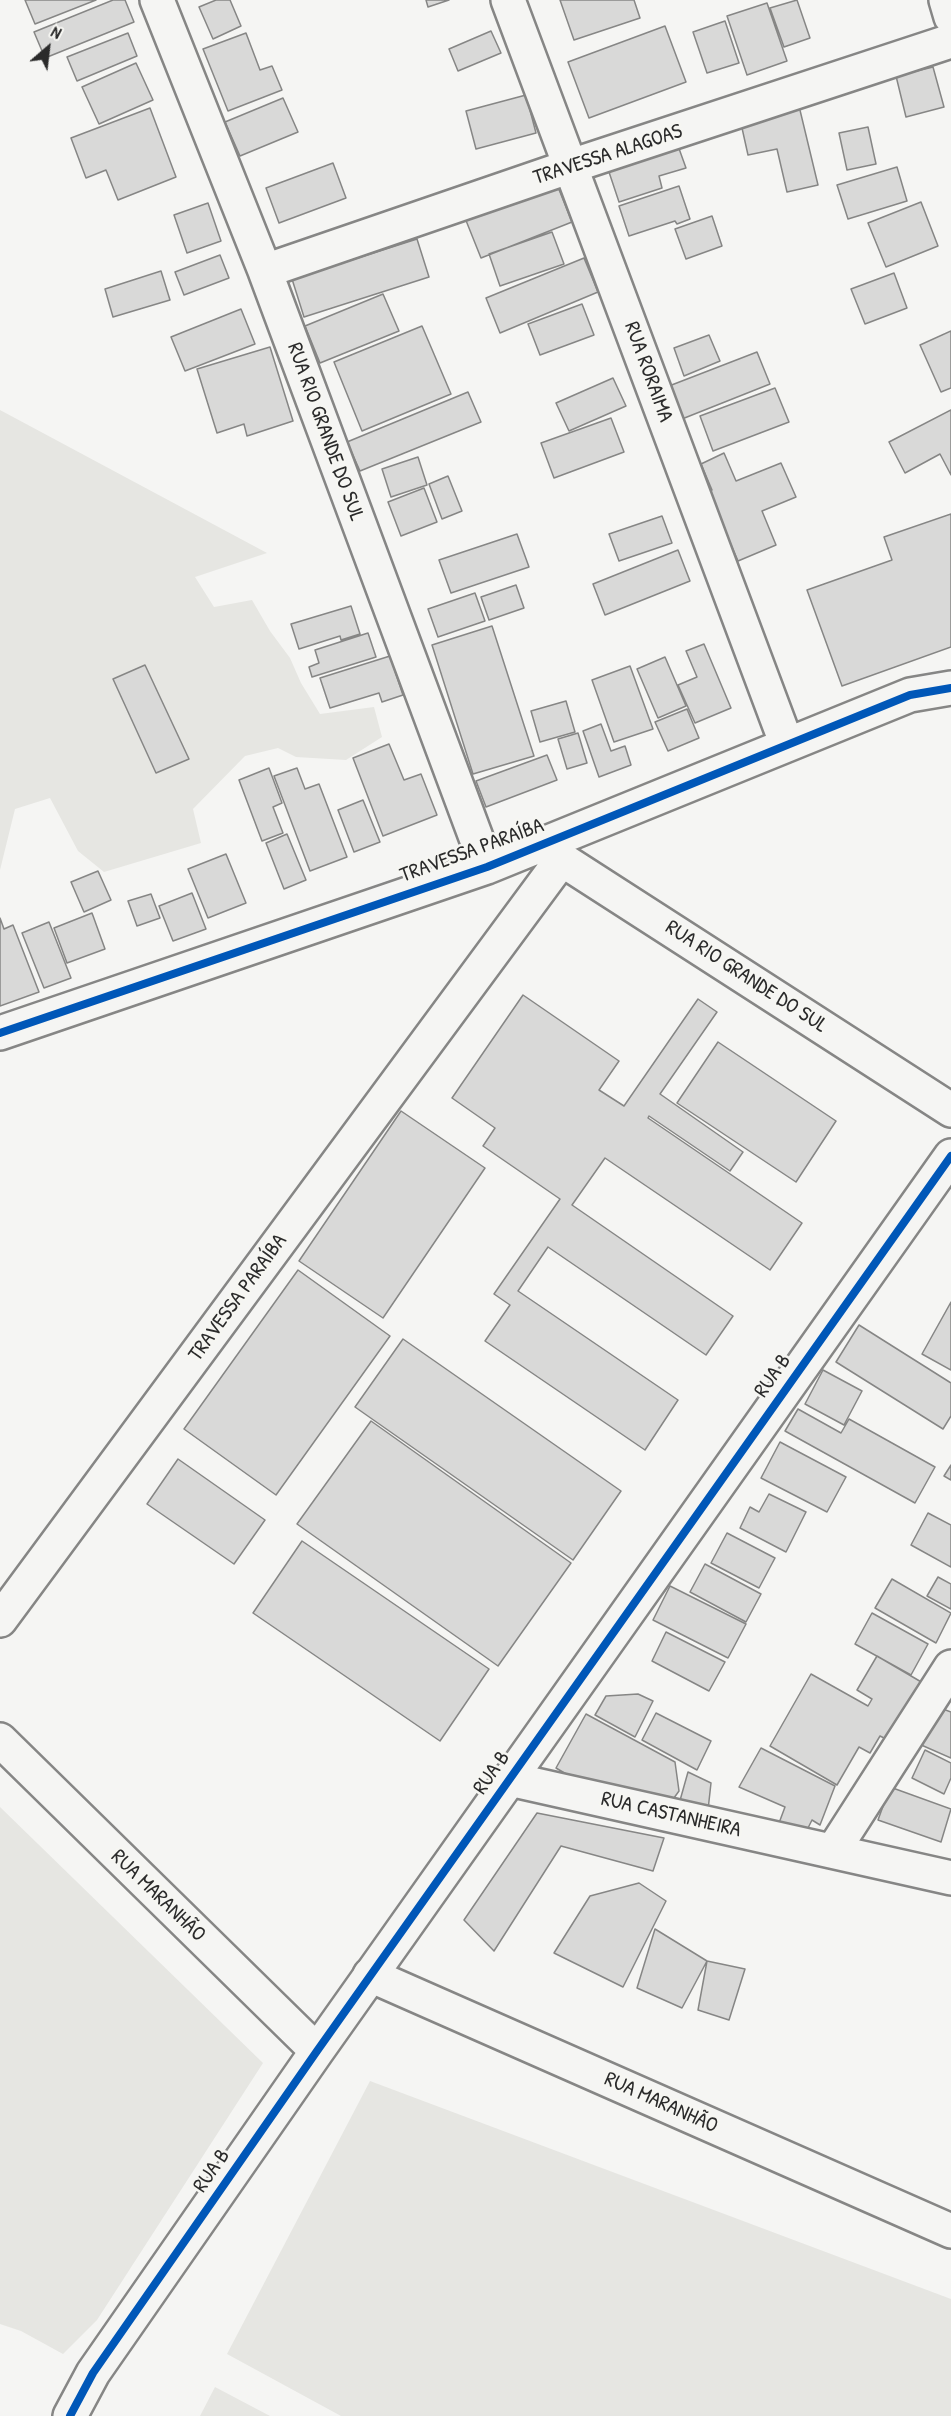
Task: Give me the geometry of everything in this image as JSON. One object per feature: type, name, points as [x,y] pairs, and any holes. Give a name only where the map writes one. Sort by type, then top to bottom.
[{"type":"street","name":"RUA RIO GRANDE DO SUL","points":[[157,0],[265,271],[488,867]]},
{"type":"street","name":"RUA RORAIMA","points":[[508,0],[787,745]]},
{"type":"street","points":[[946,0],[951,17]]},
{"type":"street","name":"TRAVESSA ALAGOAS","points":[[265,271],[571,166],[951,41]]},
{"type":"street","name":"TRAVESSA PARAÍBA","points":[[0,1033],[488,867],[551,853],[787,745],[910,695],[951,688]]},
{"type":"street","name":"RUA RIO GRANDE DO SUL","points":[[551,853],[951,1110]]},
{"type":"street","name":"TRAVESSA PARAÍBA","points":[[0,1620],[551,853]]},
{"type":"street","name":"RUA B","points":[[70,2416],[93,2373],[370,1975],[951,1156]]},
{"type":"street","points":[[833,1851],[951,1666]]},
{"type":"street","name":"RUA MARANHÃO","points":[[0,1740],[317,2051]]},
{"type":"street","name":"RUA CASTANHEIRA","points":[[509,1779],[951,1878]]},
{"type":"street","name":"RUA MARANHÃO","points":[[370,1975],[951,2231]]},
{"type":"shaded area","points":[[0,410],[267,553],[195,577],[214,607],[252,600],[270,631],[290,658],[301,683],[320,714],[374,707],[382,737],[346,760],[296,757],[278,748],[245,756],[193,809],[201,843],[104,872],[78,851],[50,798],[15,809],[0,870]]},
{"type":"shaded area","points":[[0,1807],[263,2063],[97,2320],[63,2354],[21,2331],[0,2324]]},
{"type":"shaded area","points":[[370,2081],[951,2299],[951,2416],[341,2416],[227,2354]]},
{"type":"shaded area","points":[[215,2387],[270,2416],[200,2416]]},
{"type":"building","points":[[25,0],[96,0],[35,24]]},
{"type":"building","points":[[113,0],[125,0],[134,22],[45,58],[34,32]]},
{"type":"building","points":[[216,0],[230,0],[241,26],[213,39],[199,7]]},
{"type":"building","points":[[426,0],[449,0],[428,7]]},
{"type":"building","points":[[560,0],[634,0],[640,18],[574,40]]},
{"type":"building","points":[[797,0],[810,38],[784,47],[770,8]]},
{"type":"building","points":[[767,3],[787,61],[747,75],[727,16]]},
{"type":"building","points":[[725,21],[739,63],[707,73],[693,32]]},
{"type":"building","points":[[665,26],[686,82],[589,118],[568,62]]},
{"type":"building","points":[[491,31],[501,53],[458,71],[449,49]]},
{"type":"building","points":[[128,33],[137,56],[77,81],[67,57]]},
{"type":"building","points":[[246,33],[260,70],[272,66],[282,90],[228,111],[203,49]]},
{"type":"building","points":[[136,63],[153,100],[99,124],[82,87]]},
{"type":"building","points":[[933,67],[944,107],[906,117],[896,76]]},
{"type":"building","points":[[526,95],[536,133],[476,149],[466,111]]},
{"type":"building","points":[[283,98],[298,132],[240,156],[225,122]]},
{"type":"building","points":[[799,106],[818,185],[787,192],[777,149],[748,155],[740,119]]},
{"type":"building","points":[[150,108],[176,177],[118,200],[106,170],[86,178],[71,138]]},
{"type":"building","points":[[868,127],[876,164],[847,170],[839,133]]},
{"type":"building","points":[[677,143],[686,168],[659,176],[662,188],[619,202],[607,166]]},
{"type":"building","points":[[333,163],[346,198],[279,223],[266,188]]},
{"type":"building","points":[[897,167],[907,201],[848,219],[837,185]]},
{"type":"building","points":[[556,182],[572,222],[481,258],[465,218]]},
{"type":"building","points":[[679,186],[690,219],[677,224],[675,221],[629,236],[619,206]]},
{"type":"building","points":[[921,202],[938,246],[886,267],[868,223]]},
{"type":"building","points":[[208,203],[221,241],[187,253],[174,215]]},
{"type":"building","points":[[712,216],[722,246],[686,259],[675,229]]},
{"type":"building","points":[[552,232],[564,264],[500,286],[489,254]]},
{"type":"building","points":[[417,239],[429,277],[304,317],[292,279]]},
{"type":"building","points":[[220,255],[229,278],[184,295],[175,272]]},
{"type":"building","points":[[584,258],[598,292],[500,333],[486,298]]},
{"type":"building","points":[[161,271],[170,300],[113,317],[105,289]]},
{"type":"building","points":[[894,273],[907,308],[865,324],[851,289]]},
{"type":"building","points":[[383,294],[399,331],[320,363],[305,326]]},
{"type":"building","points":[[582,304],[594,335],[540,355],[528,324]]},
{"type":"building","points":[[241,309],[255,344],[185,371],[171,337]]},
{"type":"building","points":[[422,326],[451,394],[362,431],[334,362]]},
{"type":"building","points":[[951,331],[951,388],[941,392],[920,345]]},
{"type":"building","points":[[709,335],[720,361],[684,376],[674,348]]},
{"type":"building","points":[[270,347],[293,421],[247,436],[244,424],[217,433],[197,369]]},
{"type":"building","points":[[757,352],[770,384],[682,419],[669,386]]},
{"type":"building","points":[[613,378],[626,406],[569,431],[556,403]]},
{"type":"building","points":[[775,388],[789,422],[713,451],[700,416]]},
{"type":"building","points":[[468,392],[481,422],[360,471],[347,442]]},
{"type":"building","points":[[951,410],[951,475],[940,454],[905,473],[889,442]]},
{"type":"building","points":[[611,418],[624,452],[554,478],[541,443]]},
{"type":"building","points":[[724,453],[736,481],[781,463],[796,497],[762,511],[776,545],[738,561],[708,492],[712,490],[701,464]]},
{"type":"building","points":[[418,457],[427,485],[391,497],[382,469]]},
{"type":"building","points":[[448,476],[462,511],[442,519],[429,484]]},
{"type":"building","points":[[424,488],[437,522],[401,536],[388,502]]},
{"type":"building","points":[[951,514],[951,647],[842,686],[807,590],[892,560],[884,537]]},
{"type":"building","points":[[662,516],[672,543],[619,561],[609,534]]},
{"type":"building","points":[[517,534],[529,567],[451,593],[439,560]]},
{"type":"building","points":[[678,550],[690,581],[605,615],[593,584]]},
{"type":"building","points":[[516,585],[524,608],[489,620],[481,597]]},
{"type":"building","points":[[475,593],[485,621],[438,637],[428,609]]},
{"type":"building","points":[[351,606],[360,634],[341,640],[340,636],[299,649],[291,624]]},
{"type":"building","points":[[492,626],[534,756],[473,774],[432,645]]},
{"type":"building","points":[[368,633],[376,657],[312,677],[309,667],[319,663],[315,650]]},
{"type":"building","points":[[704,644],[731,708],[695,723],[678,685],[697,677],[686,651]]},
{"type":"building","points":[[390,656],[403,695],[382,702],[379,693],[330,708],[320,678]]},
{"type":"building","points":[[665,657],[686,706],[658,718],[637,669]]},
{"type":"building","points":[[145,665],[189,759],[156,773],[113,679]]},
{"type":"building","points":[[630,666],[653,729],[614,742],[592,680]]},
{"type":"building","points":[[566,701],[575,732],[540,742],[531,711]]},
{"type":"building","points":[[687,709],[699,738],[668,751],[655,722]]},
{"type":"building","points":[[601,724],[611,751],[625,746],[631,765],[599,777],[583,731]]},
{"type":"building","points":[[578,733],[587,763],[567,769],[558,739]]},
{"type":"building","points":[[389,744],[404,780],[421,774],[437,815],[383,836],[353,758]]},
{"type":"building","points":[[547,755],[557,780],[486,807],[476,781]]},
{"type":"building","points":[[269,768],[282,803],[273,807],[283,833],[262,841],[239,780]]},
{"type":"building","points":[[297,768],[305,789],[319,784],[347,857],[310,871],[274,776]]},
{"type":"building","points":[[363,800],[380,842],[354,852],[338,810]]},
{"type":"building","points":[[287,834],[306,880],[284,889],[266,843]]},
{"type":"building","points":[[226,854],[246,903],[208,918],[188,869]]},
{"type":"building","points":[[98,871],[111,900],[84,912],[71,882]]},
{"type":"building","points":[[192,893],[206,929],[173,941],[159,906]]},
{"type":"building","points":[[151,894],[160,918],[137,926],[128,901]]},
{"type":"building","points":[[92,913],[105,949],[67,963],[54,928]]},
{"type":"building","points":[[0,918],[4,929],[13,925],[39,992],[0,1006]]},
{"type":"building","points":[[49,922],[71,978],[44,988],[22,933]]},
{"type":"building","points":[[523,995],[619,1061],[599,1090],[624,1106],[698,999],[717,1012],[660,1094],[743,1152],[730,1171],[649,1116],[648,1118],[802,1223],[770,1270],[605,1158],[572,1205],[733,1316],[706,1355],[548,1247],[518,1291],[678,1400],[645,1450],[485,1341],[510,1305],[494,1294],[560,1199],[483,1146],[495,1128],[452,1098]]},
{"type":"building","points":[[718,1042],[836,1121],[796,1182],[677,1103]]},
{"type":"building","points":[[401,1111],[485,1168],[383,1318],[299,1261]]},
{"type":"building","points":[[298,1270],[390,1336],[276,1495],[184,1429]]},
{"type":"building","points":[[951,1302],[951,1370],[922,1354]]},
{"type":"building","points":[[859,1325],[951,1383],[951,1416],[943,1429],[836,1362]]},
{"type":"building","points":[[403,1339],[621,1491],[573,1560],[355,1407]]},
{"type":"building","points":[[823,1370],[862,1391],[844,1425],[805,1404]]},
{"type":"building","points":[[798,1409],[841,1433],[849,1419],[935,1467],[915,1503],[785,1431]]},
{"type":"building","points":[[371,1421],[571,1563],[498,1666],[297,1524]]},
{"type":"building","points":[[780,1442],[846,1477],[827,1512],[761,1478]]},
{"type":"building","points":[[178,1459],[265,1520],[234,1564],[147,1504]]},
{"type":"building","points":[[951,1465],[951,1480],[944,1476]]},
{"type":"building","points":[[769,1494],[806,1512],[786,1552],[740,1528],[750,1507],[759,1512]]},
{"type":"building","points":[[928,1513],[951,1525],[951,1567],[911,1545]]},
{"type":"building","points":[[727,1533],[775,1558],[759,1588],[711,1563]]},
{"type":"building","points":[[302,1541],[489,1669],[440,1741],[253,1613]]},
{"type":"building","points":[[705,1564],[761,1594],[746,1622],[690,1592]]},
{"type":"building","points":[[938,1577],[951,1584],[951,1609],[927,1596]]},
{"type":"building","points":[[892,1579],[951,1613],[936,1643],[875,1608]]},
{"type":"building","points":[[670,1586],[746,1624],[728,1658],[653,1620]]},
{"type":"building","points":[[872,1613],[928,1644],[911,1675],[855,1644]]},
{"type":"building","points":[[666,1632],[725,1662],[709,1691],[652,1661]]},
{"type":"building","points":[[877,1656],[923,1683],[890,1741],[880,1736],[870,1753],[859,1747],[837,1785],[770,1746],[811,1674],[868,1706],[872,1699],[857,1690]]},
{"type":"building","points":[[638,1694],[653,1701],[635,1737],[595,1715],[606,1696]]},
{"type":"building","points":[[935,1706],[951,1712],[951,1758],[919,1744]]},
{"type":"building","points":[[656,1713],[711,1741],[697,1770],[642,1740]]},
{"type":"building","points":[[586,1714],[675,1762],[679,1791],[671,1802],[583,1784],[556,1768]]},
{"type":"building","points":[[761,1748],[835,1786],[820,1825],[812,1820],[808,1828],[779,1823],[785,1807],[739,1787]]},
{"type":"building","points":[[925,1750],[951,1763],[951,1778],[944,1794],[912,1778]]},
{"type":"building","points":[[688,1772],[711,1783],[708,1810],[679,1804]]},
{"type":"building","points":[[890,1787],[951,1809],[941,1842],[878,1820]]},
{"type":"building","points":[[537,1813],[664,1838],[653,1871],[561,1846],[494,1951],[464,1920]]},
{"type":"building","points":[[639,1883],[666,1901],[623,1987],[554,1953],[590,1896]]},
{"type":"building","points":[[655,1929],[707,1961],[682,2008],[637,1988]]},
{"type":"building","points":[[707,1961],[745,1969],[729,2020],[698,2010]]},
{"type":"cycle path","points":[[0,1033],[487,867],[910,695],[951,688]]},
{"type":"cycle path","points":[[70,2416],[93,2373],[317,2051],[951,1156]]}]
